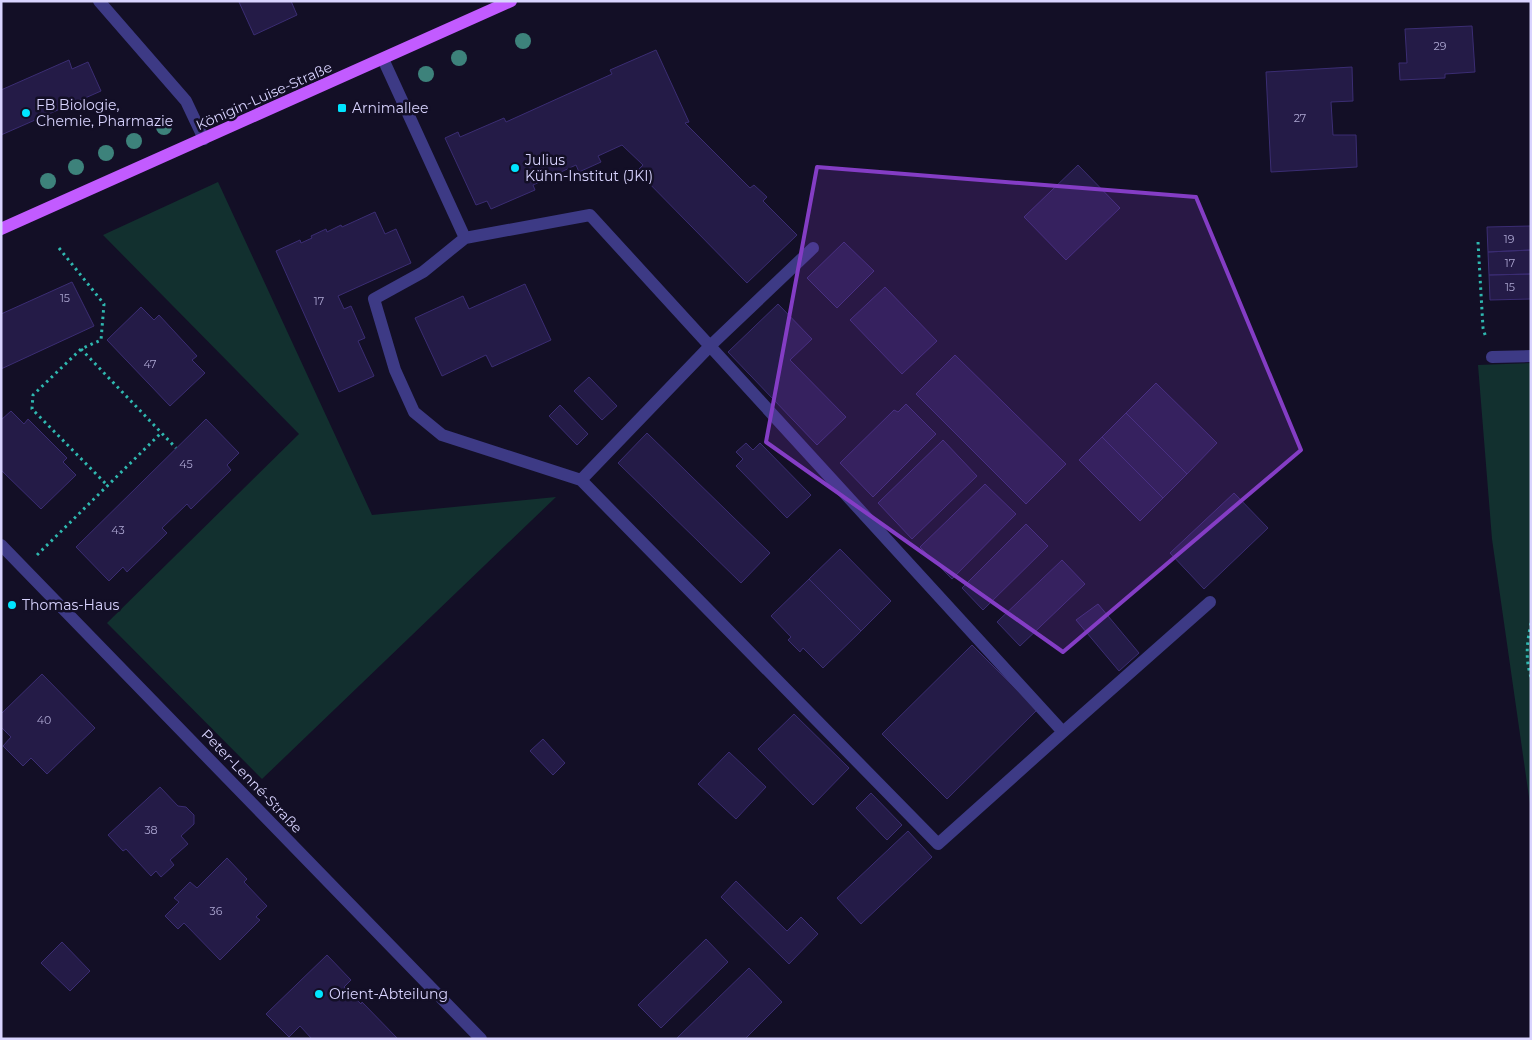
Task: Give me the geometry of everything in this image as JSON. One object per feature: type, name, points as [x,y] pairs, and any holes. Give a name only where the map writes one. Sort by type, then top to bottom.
[{"type":"main road","name":"Königin-Luise-Straße","points":[[1,229],[511,1]]},
{"type":"street","points":[[99,1],[186,101],[204,139]]},
{"type":"street","points":[[383,59],[465,238]]},
{"type":"street","points":[[1063,732],[590,215],[465,238],[423,272],[374,300],[395,370],[414,412],[442,435],[581,480],[938,844],[1210,602]]},
{"type":"street","points":[[581,480],[710,346],[813,248]]},
{"type":"street","points":[[1492,357],[1531,356]]},
{"type":"street","name":"Peter-Lenné-Straße","points":[[1,545],[481,1039]]},
{"type":"path","points":[[1478,242],[1483,328],[1492,357]]},
{"type":"path","points":[[58,248],[104,304],[101,340],[81,349],[33,395],[32,409],[108,486]]},
{"type":"path","points":[[81,349],[176,448]]},
{"type":"path","points":[[23,567],[161,433]]},
{"type":"path","points":[[1531,624],[1527,665],[1531,677]]},
{"type":"highlighted area","points":[[817,167],[1196,197],[1301,450],[1063,652],[766,442]]},
{"type":"green space","points":[[218,182],[372,515],[556,497],[262,779],[107,623],[299,434],[103,235]]},
{"type":"green space","points":[[1531,363],[1531,811],[1492,539],[1478,365]]},
{"type":"building","points":[[240,1],[291,1],[297,15],[254,35]]},
{"type":"building","points":[[1472,26],[1475,72],[1445,74],[1445,78],[1400,80],[1399,63],[1407,63],[1405,29]]},
{"type":"building","name":"Julius Kühn-Institut (JKI)","points":[[656,50],[689,122],[685,123],[750,188],[754,185],[767,197],[763,201],[797,235],[747,283],[637,171],[643,165],[622,145],[598,156],[601,162],[579,172],[576,165],[533,185],[535,190],[491,209],[487,201],[476,205],[445,138],[458,132],[460,137],[504,118],[506,122],[612,74],[610,70]]},
{"type":"building","name":"FB Biologie, Chemie, Pharmazie","points":[[69,60],[72,69],[88,62],[101,91],[1,135],[1,90]]},
{"type":"building","points":[[1352,67],[1353,101],[1331,102],[1333,135],[1356,135],[1357,167],[1271,172],[1266,72]]},
{"type":"building","points":[[1078,165],[1120,208],[1066,260],[1024,217]]},
{"type":"building","points":[[375,212],[385,234],[396,229],[411,263],[338,296],[344,309],[351,306],[365,338],[358,341],[374,376],[339,392],[276,251],[300,240],[301,243],[326,229],[327,232],[341,225],[342,227]]},
{"type":"building","points":[[1531,226],[1531,250],[1488,252],[1487,227]]},
{"type":"building","points":[[844,242],[874,271],[837,308],[807,278]]},
{"type":"building","points":[[1531,250],[1531,274],[1489,275],[1488,252]]},
{"type":"building","points":[[1531,274],[1531,299],[1490,300],[1489,275]]},
{"type":"building","points":[[72,282],[94,326],[1,369],[1,314]]},
{"type":"building","points":[[525,284],[551,340],[492,367],[486,355],[442,376],[415,318],[463,296],[469,309]]},
{"type":"building","points":[[885,287],[937,341],[902,374],[850,320]]},
{"type":"building","points":[[778,304],[812,339],[790,360],[846,417],[817,445],[728,352]]},
{"type":"building","points":[[141,307],[154,320],[159,315],[197,356],[192,360],[205,373],[170,406],[107,340]]},
{"type":"building","points":[[955,355],[1066,464],[1026,504],[916,394]]},
{"type":"building","points":[[589,377],[617,406],[602,420],[574,391]]},
{"type":"building","points":[[1156,383],[1217,443],[1187,474],[1126,413]]},
{"type":"building","points":[[906,404],[936,434],[873,497],[840,463],[894,410],[898,412]]},
{"type":"building","points":[[560,405],[588,434],[577,445],[549,416]]},
{"type":"building","points":[[11,411],[24,424],[28,419],[67,458],[63,462],[76,475],[41,509],[1,470],[1,420]]},
{"type":"building","points":[[1126,413],[1187,474],[1163,498],[1102,437]]},
{"type":"building","points":[[206,419],[239,453],[227,465],[231,470],[191,509],[187,504],[162,528],[167,533],[127,572],[123,567],[109,581],[76,547]]},
{"type":"building","points":[[647,433],[770,553],[741,583],[618,463]]},
{"type":"building","points":[[1102,437],[1163,498],[1140,521],[1079,460]]},
{"type":"building","points":[[943,440],[977,476],[912,539],[878,503]]},
{"type":"building","points":[[746,443],[753,450],[760,443],[811,495],[787,518],[736,466],[743,459],[736,452]]},
{"type":"building","points":[[985,484],[1016,514],[952,579],[920,547]]},
{"type":"building","points":[[1234,493],[1268,528],[1204,589],[1170,553]]},
{"type":"building","points":[[1026,524],[1048,546],[983,610],[962,588]]},
{"type":"building","points":[[840,549],[891,601],[861,631],[809,579]]},
{"type":"building","points":[[1062,560],[1085,584],[1020,646],[997,622]]},
{"type":"building","points":[[809,579],[861,631],[823,668],[803,648],[800,652],[788,640],[791,637],[771,616]]},
{"type":"building","points":[[1098,604],[1139,653],[1119,671],[1076,620]]},
{"type":"building","points":[[972,645],[1037,710],[947,799],[882,734]]},
{"type":"building","points":[[42,674],[95,728],[47,774],[31,758],[23,766],[3,746],[11,737],[1,727],[1,714]]},
{"type":"building","points":[[794,714],[849,768],[813,805],[758,749]]},
{"type":"building","points":[[543,739],[565,763],[553,775],[530,751]]},
{"type":"building","points":[[729,752],[766,787],[736,819],[698,784]]},
{"type":"building","points":[[160,787],[178,806],[186,807],[194,815],[194,824],[181,836],[188,844],[170,860],[174,865],[161,877],[156,871],[151,876],[126,849],[123,851],[108,835]]},
{"type":"building","points":[[871,793],[902,825],[887,840],[856,808]]},
{"type":"building","points":[[908,831],[932,857],[861,924],[837,898]]},
{"type":"building","points":[[227,858],[247,879],[244,882],[267,906],[256,917],[260,920],[220,960],[184,923],[178,929],[165,916],[179,902],[174,898],[190,882],[197,888]]},
{"type":"building","points":[[736,881],[787,931],[801,917],[818,934],[789,964],[721,897]]},
{"type":"building","points":[[706,939],[728,962],[661,1028],[638,1005]]},
{"type":"building","points":[[62,942],[90,971],[70,991],[41,963]]},
{"type":"building","name":"Orient-Abteilung","points":[[327,955],[351,980],[344,987],[361,1004],[362,1002],[398,1039],[312,1039],[300,1026],[289,1037],[266,1014]]},
{"type":"building","points":[[749,968],[782,1002],[745,1039],[676,1039]]},
{"type":"place","name":"Arnimallee","points":[[342,108]]},
{"type":"place","name":"FB Biologie, Chemie, Pharmazie","points":[[26,113]]},
{"type":"place","name":"Julius Kühn-Institut (JKI)","points":[[515,168]]},
{"type":"place","name":"Thomas-Haus","points":[[12,605]]},
{"type":"place","name":"Orient-Abteilung","points":[[319,994]]}]
